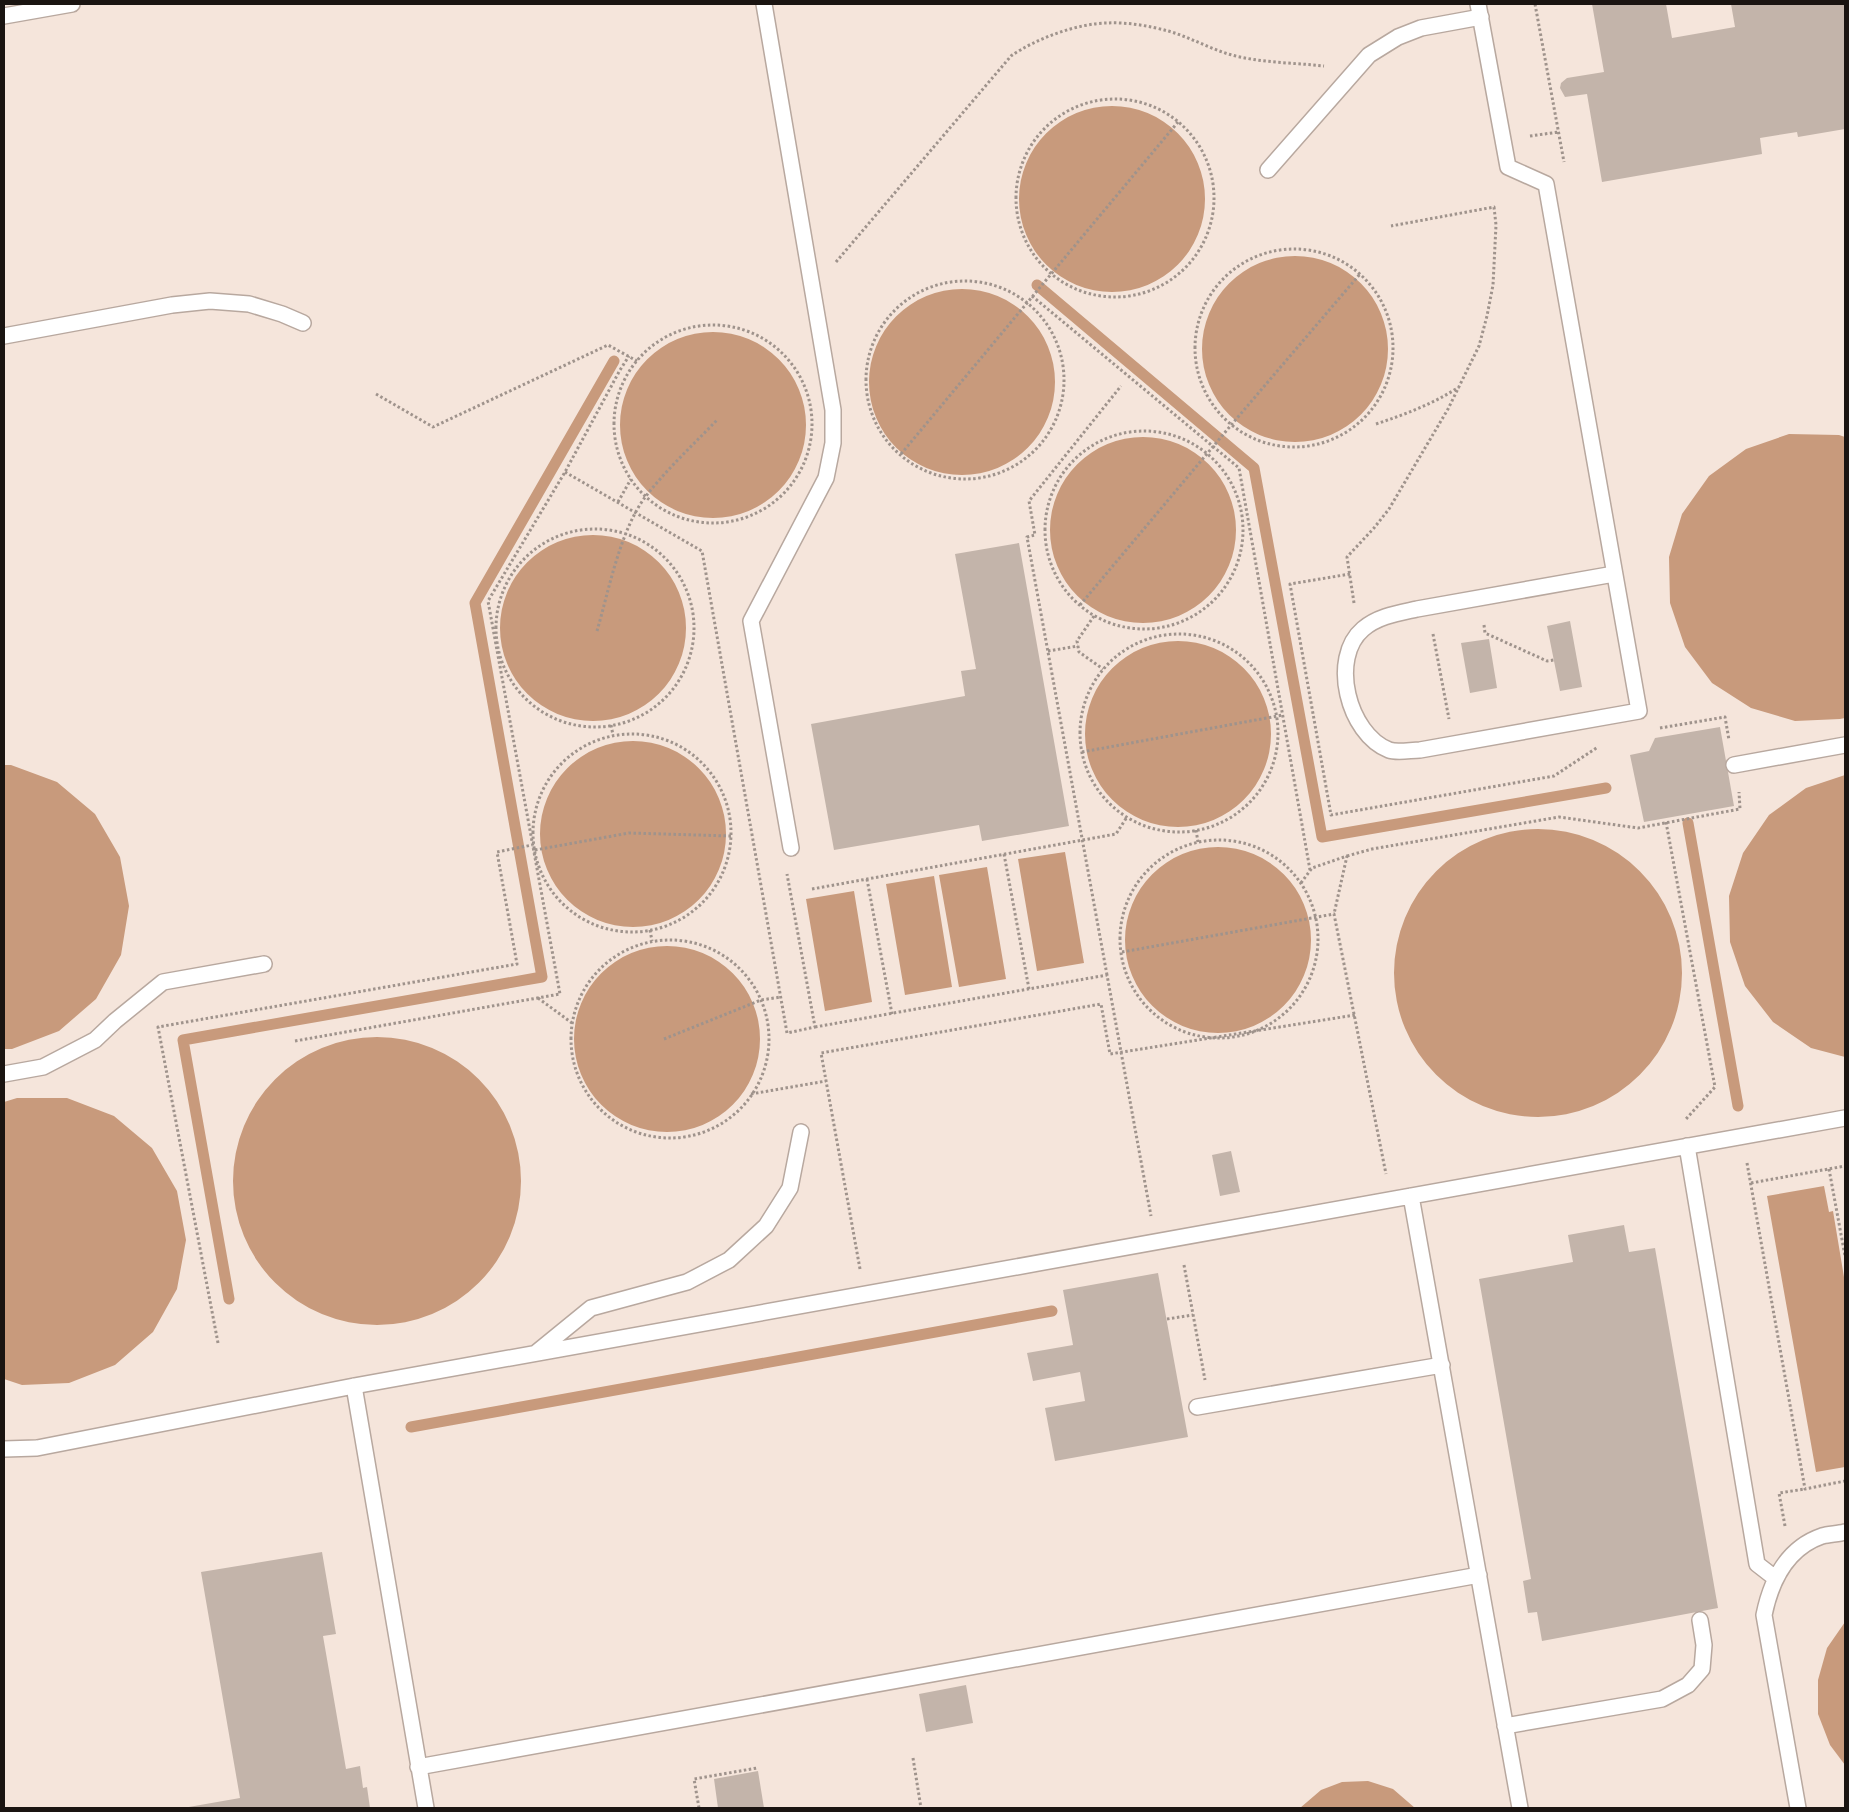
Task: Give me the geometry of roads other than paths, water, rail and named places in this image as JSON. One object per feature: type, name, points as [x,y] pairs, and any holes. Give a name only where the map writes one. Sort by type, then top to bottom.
[{"type":"lane","points":[[4,16],[72,4]]},
{"type":"lane","points":[[764,4],[833,410],[833,443],[826,478],[752,621],[791,848]]},
{"type":"lane","points":[[1268,170],[1369,55],[1398,37],[1480,10],[1508,167],[1546,184],[1639,712],[1420,750],[1390,750],[1371,738],[1355,718],[1349,698],[1346,676],[1348,650],[1363,629],[1386,616],[1427,607],[1614,574]]},
{"type":"lane","points":[[4,336],[210,301],[249,304],[282,314],[303,323]]},
{"type":"lane","points":[[1734,765],[1845,745]]},
{"type":"lane","points":[[4,1074],[43,1067],[95,1040],[163,982],[264,964]]},
{"type":"lane","points":[[4,1449],[37,1448],[354,1386],[1845,1118]]},
{"type":"lane","points":[[535,1354],[591,1308],[687,1282],[729,1260],[766,1226],[790,1188],[801,1132]]},
{"type":"lane","points":[[1687,1146],[1757,1564],[1775,1578]]},
{"type":"lane","points":[[1412,1196],[1520,1808]]},
{"type":"lane","points":[[1203,1406],[1442,1365]]},
{"type":"lane","points":[[354,1386],[426,1808]]},
{"type":"lane","points":[[1798,1808],[1764,1615],[1775,1578],[1791,1556],[1803,1546],[1822,1536],[1845,1532]]},
{"type":"lane","points":[[418,1767],[1479,1575]]},
{"type":"lane","points":[[1505,1726],[1662,1699],[1688,1685],[1702,1669],[1704,1645],[1700,1620]]},
{"type":"waterway","points":[[1037,285],[1254,468],[1322,837],[1606,788]]},
{"type":"waterway","points":[[229,1299],[183,1040],[542,977],[475,603],[614,361]]},
{"type":"waterway","points":[[1688,823],[1738,1106]]},
{"type":"waterway","points":[[411,1427],[1052,1311]]}]
